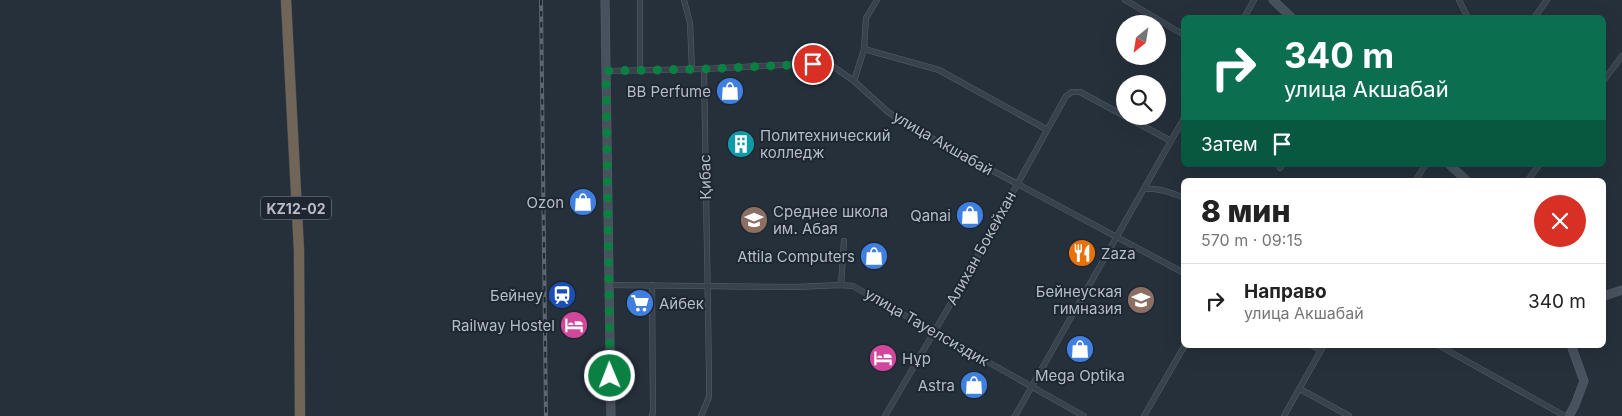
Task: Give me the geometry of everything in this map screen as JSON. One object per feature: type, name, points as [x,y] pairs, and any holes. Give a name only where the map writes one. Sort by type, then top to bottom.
[{"type":"highway","name":"KZ12-02","points":[[286,0],[299,251],[300,416]]},
{"type":"street","points":[[605,0],[610,416]]},
{"type":"street","points":[[640,0],[640,71]]},
{"type":"street","points":[[684,0],[690,22],[692,69]]},
{"type":"street","points":[[854,81],[864,49],[866,18],[877,0]]},
{"type":"street","points":[[1126,0],[1181,33]]},
{"type":"street","points":[[1246,15],[1254,0]]},
{"type":"street","points":[[1273,0],[1289,15]]},
{"type":"street","points":[[1459,0],[1466,15]]},
{"type":"street","points":[[1536,15],[1547,0]]},
{"type":"street","points":[[864,49],[939,70],[1046,129]]},
{"type":"street","points":[[1606,77],[1622,56]]},
{"type":"street","name":"улица Акшабай","points":[[606,71],[704,69],[800,64],[831,65],[854,81],[888,112],[909,126],[1181,271]]},
{"type":"street","name":"Қибас","points":[[701,416],[708,397],[704,69]]},
{"type":"street","name":"Алихан Бокейхан","points":[[885,416],[1066,96],[1072,92],[1080,92],[1171,141]]},
{"type":"street","points":[[1015,416],[1181,123]]},
{"type":"street","points":[[1417,178],[1424,167]]},
{"type":"street","points":[[1452,167],[1464,178]]},
{"type":"street","points":[[1529,178],[1538,167]]},
{"type":"street","points":[[1144,189],[1156,188],[1167,190],[1181,197]]},
{"type":"street","points":[[841,285],[844,241]]},
{"type":"street","name":"улица Тауелсиздик","points":[[608,285],[853,286],[1084,416]]},
{"type":"street","points":[[652,285],[652,416]]},
{"type":"street","points":[[1606,295],[1622,290]]},
{"type":"street","points":[[1144,416],[1183,348]]},
{"type":"street","points":[[1284,416],[1323,348]]},
{"type":"street","points":[[1443,348],[1567,416],[1576,405],[1584,381],[1572,348]]},
{"type":"street","points":[[1300,389],[1349,416]]},
{"type":"railway","points":[[541,0],[546,416]]},
{"type":"place","name":"BB Perfume","points":[[730,91]]},
{"type":"place","name":"Политехнический колледж","points":[[741,144]]},
{"type":"place","name":"Ozon","points":[[583,202]]},
{"type":"place","name":"Qanai","points":[[970,215]]},
{"type":"place","name":"Среднее школа им. Абая","points":[[754,220]]},
{"type":"place","name":"Zaza","points":[[1082,253]]},
{"type":"place","name":"Attila Computers","points":[[874,256]]},
{"type":"place","name":"Бейнеу","points":[[562,295]]},
{"type":"place","name":"Бейнеуская гимназия","points":[[1141,300]]},
{"type":"place","name":"Айбек","points":[[640,303]]},
{"type":"place","name":"Railway Hostel","points":[[574,325]]},
{"type":"place","name":"Mega Optika","points":[[1080,349]]},
{"type":"place","name":"Нұр","points":[[883,358]]},
{"type":"place","name":"Astra","points":[[974,385]]},
{"type":"route","points":[[610,376],[606,71],[813,64]]}]
